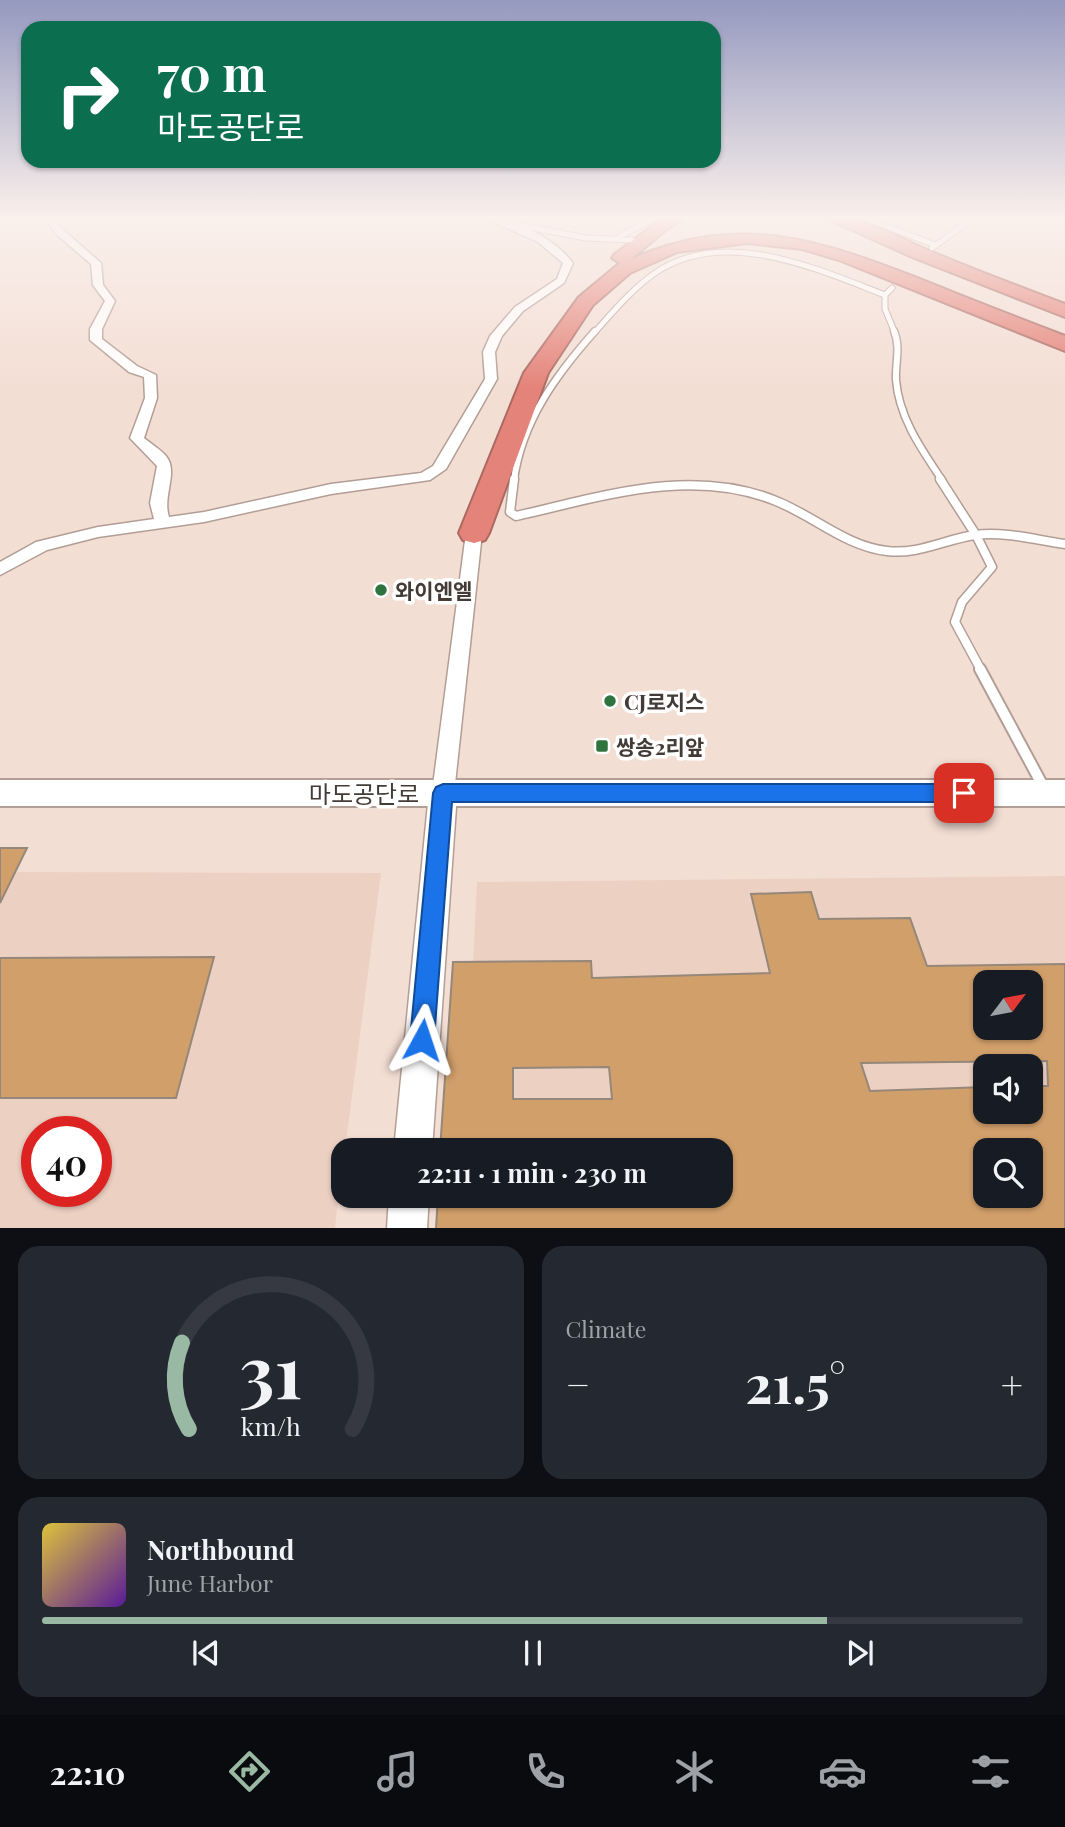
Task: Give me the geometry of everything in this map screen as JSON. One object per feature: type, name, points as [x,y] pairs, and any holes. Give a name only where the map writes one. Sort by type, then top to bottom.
[{"type":"highway","points":[[474,533],[485,464],[523,374],[573,303],[605,274]]},
{"type":"highway","points":[[474,533],[536,373],[586,302],[617,274]]},
{"type":"highway","points":[[891,274],[1065,344]]},
{"type":"highway","points":[[912,274],[1065,332]]},
{"type":"highway","points":[[933,274],[1065,324]]},
{"type":"highway","points":[[972,274],[1065,311]]},
{"type":"main road","name":"마도공단로","points":[[0,793],[1056,793]]},
{"type":"street","points":[[97,274],[98,285],[110,301],[96,329],[96,340],[134,369],[150,375],[151,398],[137,438],[147,451],[160,456],[164,464],[164,480],[157,502],[163,523]]},
{"type":"street","points":[[0,569],[42,546],[98,532],[204,517],[331,489],[425,477],[439,469],[491,379],[493,373],[488,356],[492,342],[522,307],[563,282],[566,274]]},
{"type":"street","points":[[414,1138],[443,793],[474,533]]},
{"type":"street","points":[[407,1228],[408,1208]]},
{"type":"lane","points":[[654,274],[592,333],[552,383],[525,434],[516,465],[510,512],[516,516],[618,493],[704,483],[739,489],[776,501],[863,545],[889,552],[949,543],[976,535],[1065,544]]},
{"type":"lane","points":[[834,274],[888,291],[886,317],[898,340],[896,380],[902,412],[976,535],[992,567],[962,602],[955,622],[1056,793]]},
{"type":"shaded area","points":[[0,872],[381,873],[347,1138],[331,1138],[331,1208],[337,1208],[335,1228],[0,1228]]},
{"type":"shaded area","points":[[1065,876],[1065,1228],[733,1196],[733,1138],[465,1138],[477,882]]},
{"type":"building","points":[[0,848],[27,848],[0,903]]},
{"type":"building","points":[[811,892],[819,919],[910,918],[927,966],[1065,964],[1065,1228],[436,1228],[437,1208],[733,1208],[733,1138],[441,1138],[453,962],[591,961],[592,978],[770,973],[751,894]],"holes":[[[609,1067],[612,1099],[513,1099],[513,1068]]]},
{"type":"building","points":[[214,957],[176,1098],[0,1098],[0,958]]},
{"type":"place","name":"와이엔엘","points":[[381,590]]},
{"type":"place","name":"CJ로지스","points":[[610,701]]},
{"type":"place","name":"쌍송2리앞","points":[[602,746]]},
{"type":"route","points":[[422,1040],[443,793],[964,793]]}]
